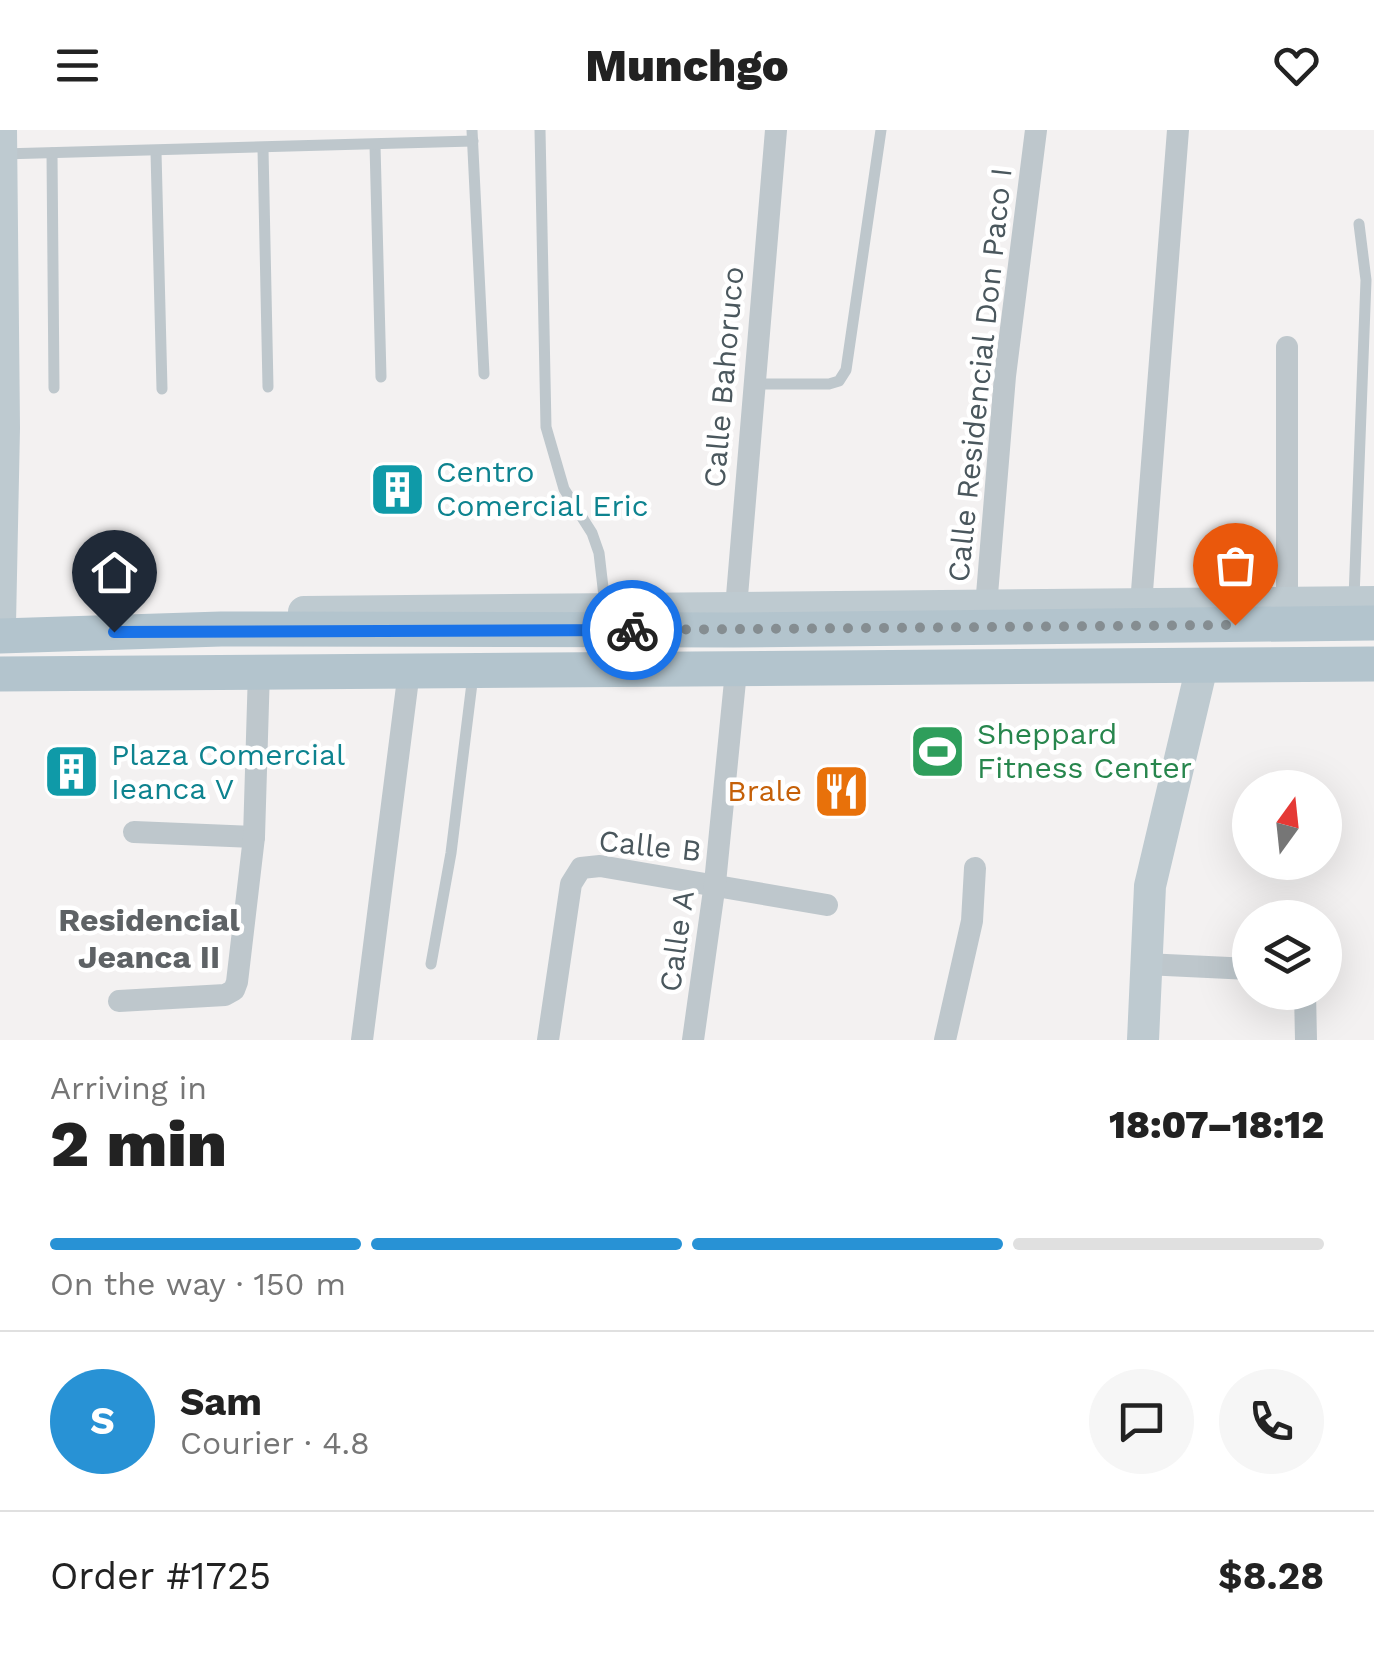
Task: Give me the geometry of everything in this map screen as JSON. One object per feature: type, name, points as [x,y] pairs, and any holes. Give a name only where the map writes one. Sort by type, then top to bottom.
[{"type":"main road","points":[[0,636],[1367,609]]},
{"type":"main road","points":[[0,674],[1374,664]]},
{"type":"street","name":"Calle Bahoruco","points":[[735,619],[776,130]]},
{"type":"street","name":"Calle Residencial Don Paco I","points":[[985,615],[1005,376],[1036,130]]},
{"type":"street","points":[[1141,604],[1178,130]]},
{"type":"street","points":[[2,142],[4,428],[0,623],[263,613],[605,609],[735,619]]},
{"type":"street","points":[[1286,603],[1287,347]]},
{"type":"street","points":[[985,615],[1141,604],[1286,603],[1367,609]]},
{"type":"street","points":[[1143,1040],[1150,886],[1202,666]]},
{"type":"street","points":[[119,1001],[224,995],[234,990],[254,837],[259,670]]},
{"type":"street","name":"Calle A","points":[[693,1040],[715,883],[736,670]]},
{"type":"street","points":[[362,1040],[409,671]]},
{"type":"street","points":[[134,832],[254,837]]},
{"type":"street","name":"Calle B","points":[[548,1040],[571,884],[581,868],[600,866],[827,904]]},
{"type":"street","points":[[945,1040],[972,921],[975,868]]},
{"type":"street","points":[[1145,964],[1232,968]]},
{"type":"street","points":[[1305,1010],[1306,1040]]},
{"type":"lane","points":[[540,130],[546,427],[564,489],[600,553],[605,609]]},
{"type":"lane","points":[[753,384],[829,384],[838,381],[846,370],[881,130]]},
{"type":"lane","points":[[2,142],[52,154],[375,145],[472,135],[484,374]]},
{"type":"lane","points":[[375,145],[381,377]]},
{"type":"lane","points":[[263,148],[268,387]]},
{"type":"lane","points":[[156,152],[162,388]]},
{"type":"lane","points":[[52,154],[54,388]]},
{"type":"lane","points":[[1359,224],[1366,280],[1367,609]]},
{"type":"lane","points":[[431,964],[451,853],[474,671]]},
{"type":"way so far","points":[[632,630],[1235,625]]},
{"type":"place","name":"Centro Comercial Eric","points":[[397,489]]},
{"type":"place","name":"Sheppard Fitness Center","points":[[938,751]]},
{"type":"place","name":"Plaza Comercial Ieanca V","points":[[72,772]]},
{"type":"place","name":"Brale","points":[[841,791]]},
{"type":"district","name":"Residencial Jeanca II","points":[[149,938]]},
{"type":"route","points":[[114,632],[632,630]]}]
